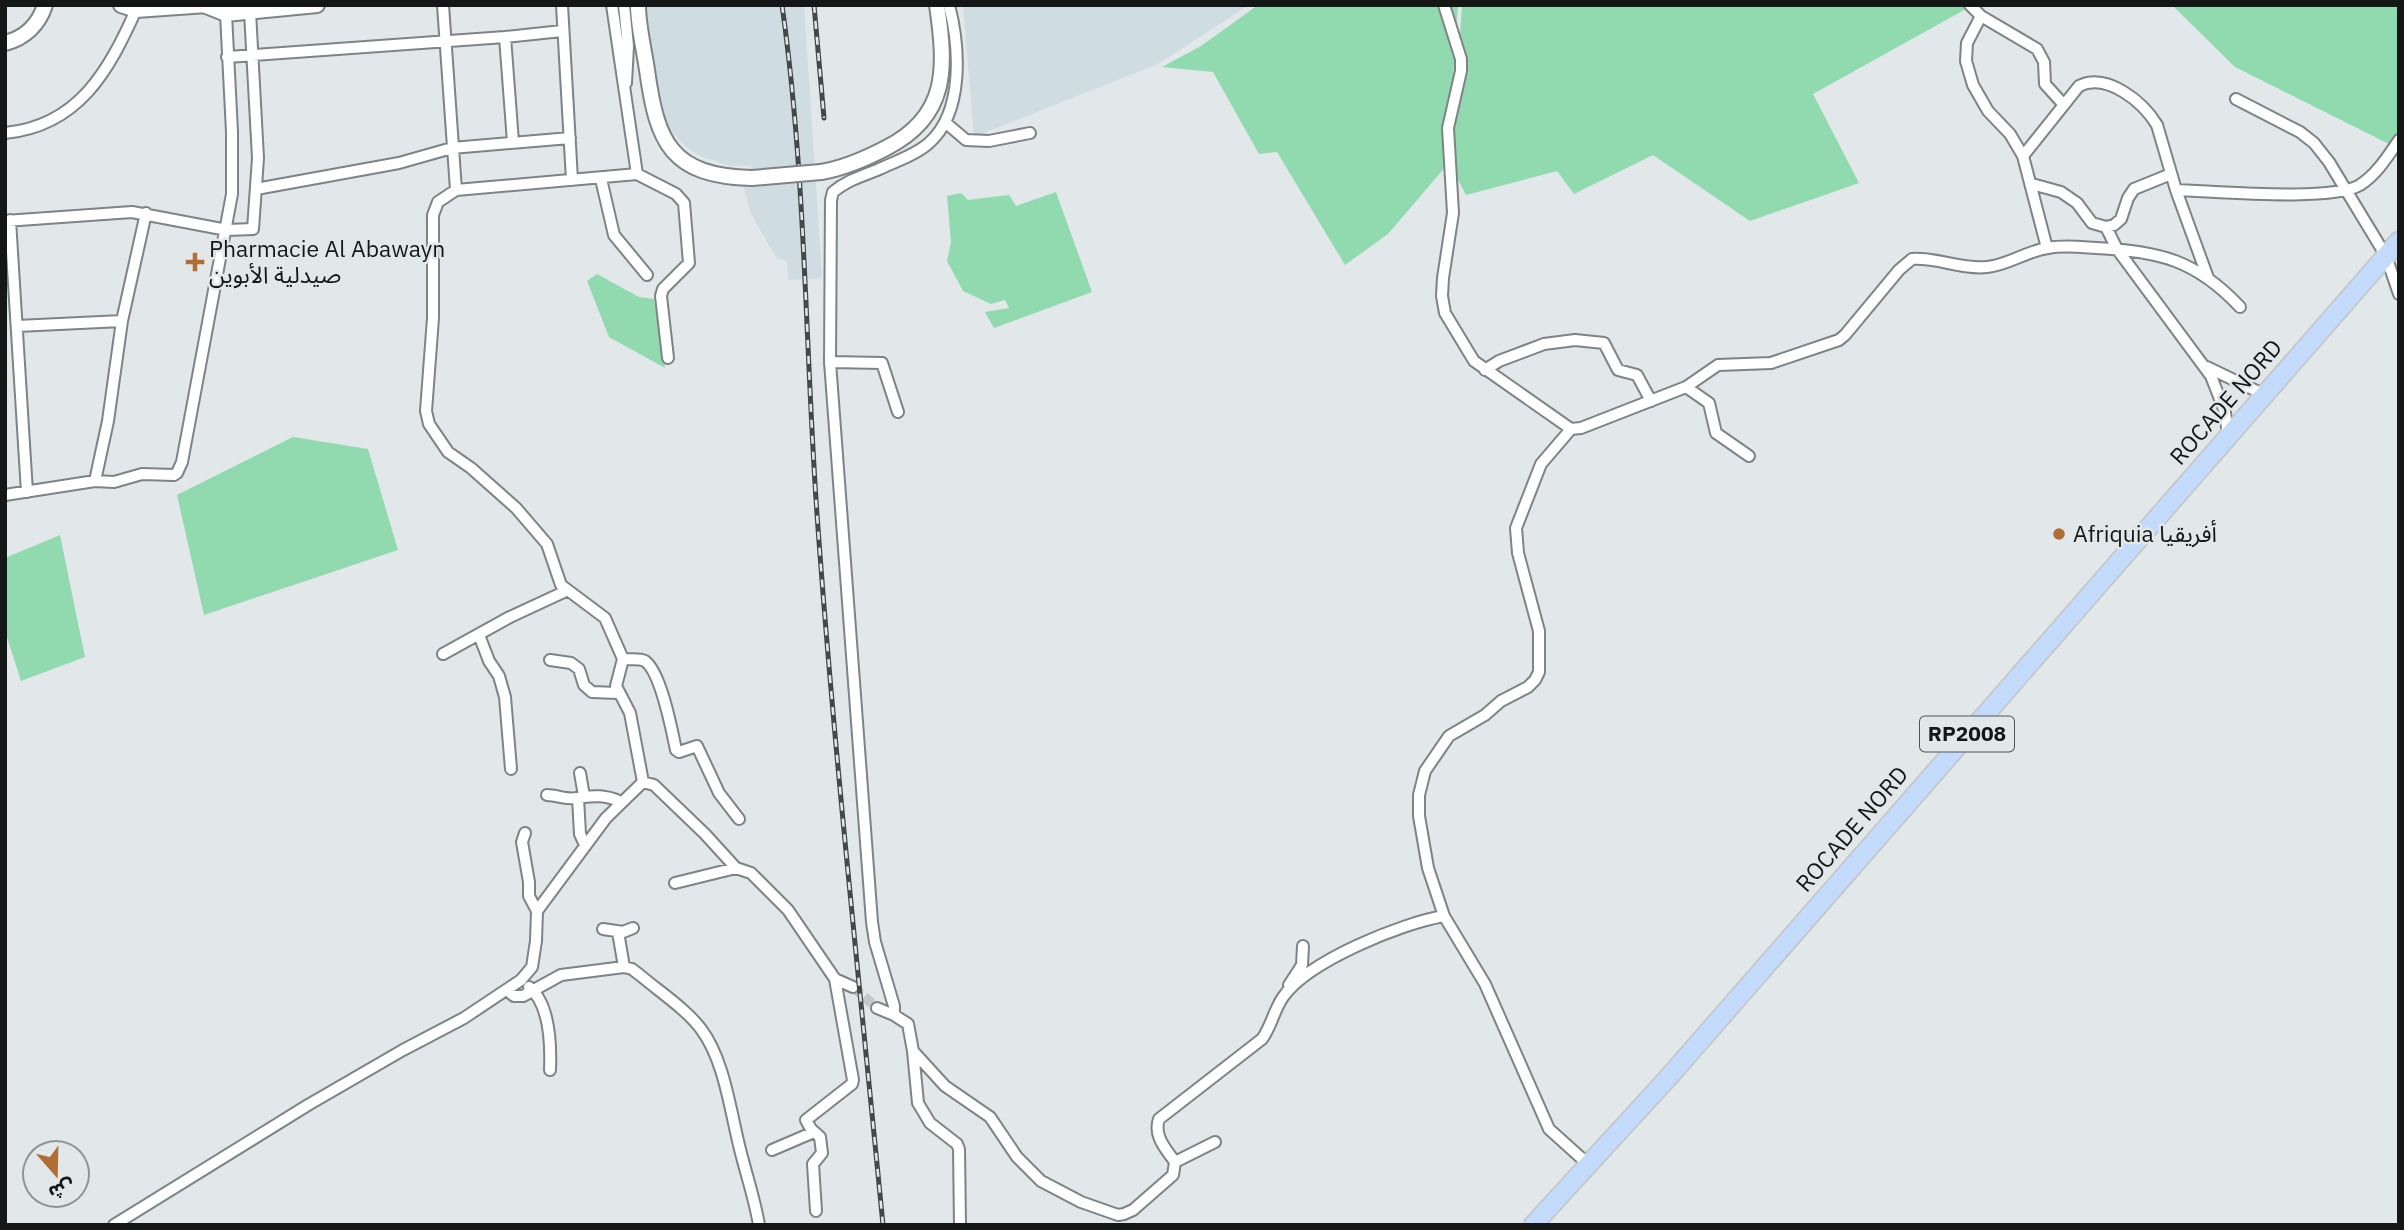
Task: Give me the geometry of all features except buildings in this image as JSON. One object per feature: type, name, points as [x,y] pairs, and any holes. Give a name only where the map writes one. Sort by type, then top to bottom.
[{"type":"highway","name":"ROCADE NORD","points":[[1533,1225],[1589,1165],[2399,242]]},
{"type":"street","points":[[5,43],[32,29],[45,5]]},
{"type":"street","points":[[121,5],[136,8],[207,6],[225,10],[317,5]]},
{"type":"street","points":[[443,5],[456,190]]},
{"type":"street","points":[[562,5],[572,180]]},
{"type":"street","points":[[612,5],[637,174]]},
{"type":"street","points":[[894,1014],[872,922],[830,362],[833,192],[841,185],[922,148],[946,123],[956,94],[954,28],[950,5]]},
{"type":"street","points":[[1444,5],[1461,59],[1461,71],[1448,128],[1453,214],[1443,278],[1445,313],[1463,347],[1474,361],[1571,429],[1581,428],[1686,387],[1718,365],[1771,363],[1839,340],[1899,270],[1912,259],[1980,268],[1998,265],[2047,248],[2066,246],[2117,249],[2167,257],[2189,266],[2224,289],[2240,307]]},
{"type":"street","points":[[1970,5],[1981,16],[2037,49],[2044,62],[2045,84],[2064,105]]},
{"type":"street","points":[[625,85],[634,7]]},
{"type":"street","points":[[634,7],[652,104],[665,142],[679,159],[695,168],[713,175],[752,178],[843,168],[906,138],[925,120],[940,84],[942,62],[939,9]]},
{"type":"street","points":[[5,133],[30,129],[41,124],[86,94],[112,62],[136,8]]},
{"type":"street","points":[[27,492],[8,221],[108,212],[146,213],[227,230],[253,229],[257,131],[249,9]]},
{"type":"street","points":[[5,495],[95,481],[114,482],[142,474],[177,473],[182,462],[232,194],[225,10]]},
{"type":"street","points":[[1981,16],[1967,43],[1966,61],[1973,85],[1988,111],[2010,134],[2023,156],[2047,248]]},
{"type":"street","points":[[227,57],[562,31]]},
{"type":"street","points":[[505,37],[513,142]]},
{"type":"street","points":[[2023,156],[2076,89],[2086,83],[2124,91],[2157,125],[2176,190],[2208,278]]},
{"type":"street","points":[[2236,99],[2308,136],[2329,162],[2386,256],[2399,294]]},
{"type":"street","points":[[946,123],[966,140],[989,141],[1030,133]]},
{"type":"street","points":[[256,189],[386,166],[452,148],[570,138]]},
{"type":"street","points":[[2176,190],[2319,194],[2346,191],[2359,186],[2372,176],[2399,140]]},
{"type":"street","points":[[643,782],[630,713],[618,693],[617,679],[623,659],[605,618],[566,591],[554,567],[547,544],[502,495],[448,452],[429,424],[426,411],[433,318],[433,215],[438,202],[456,190],[637,174],[676,194],[684,203],[689,263],[663,289],[661,296],[668,358]]},
{"type":"street","points":[[2032,184],[2048,186],[2067,195],[2077,203],[2092,223],[2106,227],[2121,219],[2134,189],[2171,174]]},
{"type":"street","points":[[601,178],[614,235],[647,275]]},
{"type":"street","points":[[95,481],[108,421],[122,321],[146,213]]},
{"type":"street","points":[[2106,227],[2117,249],[2205,365],[2221,399],[2228,438]]},
{"type":"street","points":[[17,326],[122,321]]},
{"type":"street","points":[[1485,370],[1499,360],[1550,342],[1599,342],[1607,347],[1618,370],[1637,375],[1651,401]]},
{"type":"street","points":[[830,362],[882,363],[898,412]]},
{"type":"street","points":[[2205,365],[2265,395]]},
{"type":"street","points":[[1686,387],[1709,403],[1716,433],[1749,456]]},
{"type":"street","points":[[1571,429],[1541,464],[1516,528],[1518,553],[1539,632],[1539,672],[1528,687],[1501,701],[1485,715],[1450,736],[1425,771],[1419,795],[1422,847],[1444,916],[1485,984],[1549,1129],[1589,1165]]},
{"type":"street","points":[[443,654],[510,617],[566,591]]},
{"type":"street","points":[[480,635],[489,661],[499,676],[505,697],[511,769]]},
{"type":"street","points":[[623,659],[642,659],[648,664],[655,674],[676,750],[679,752],[697,746],[719,793],[739,819]]},
{"type":"street","points":[[550,660],[571,663],[579,670],[584,685],[592,692],[618,693]]},
{"type":"street","points":[[580,774],[580,834],[585,845]]},
{"type":"street","points":[[537,911],[585,845],[621,802],[643,782]]},
{"type":"street","points":[[643,782],[654,785],[736,868],[751,873],[788,910],[835,979],[853,1080],[852,1084],[806,1120],[820,1137],[822,1153],[813,1164],[816,1211]]},
{"type":"street","points":[[547,795],[609,796],[621,802]]},
{"type":"street","points":[[114,1225],[308,1105],[464,1018],[521,980],[532,967],[537,911],[529,896],[522,842],[525,833]]},
{"type":"street","points":[[675,883],[736,868]]},
{"type":"street","points":[[1287,991],[1297,981],[1331,960],[1389,931],[1444,916]]},
{"type":"street","points":[[603,929],[618,932],[633,928]]},
{"type":"street","points":[[618,932],[624,967]]},
{"type":"street","points":[[913,1051],[945,1087],[990,1117],[1017,1157],[1041,1181],[1081,1202],[1118,1215],[1124,1214],[1133,1210],[1173,1175],[1175,1162],[1161,1141],[1158,1132],[1159,1119],[1262,1039],[1302,965],[1303,946]]},
{"type":"street","points":[[508,991],[518,997],[561,975],[624,967],[632,969],[695,1021],[707,1039],[723,1081],[759,1225]]},
{"type":"street","points":[[835,979],[853,987]]},
{"type":"street","points":[[521,980],[538,997],[551,1047],[550,1070]]},
{"type":"street","points":[[877,1008],[894,1014],[908,1024],[918,1103],[930,1123],[957,1144],[959,1149],[960,1225]]},
{"type":"street","points":[[772,1150],[814,1132]]},
{"type":"street","points":[[1175,1162],[1214,1142]]},
{"type":"shaded area","points":[[645,5],[804,5],[822,277],[788,280],[787,261],[777,258],[751,214],[743,185],[753,185],[751,165],[730,166],[700,156],[686,147],[672,132],[663,115],[657,94]]},
{"type":"shaded area","points":[[963,5],[1249,5],[1158,64],[974,137]]},
{"type":"green space","points":[[1258,5],[1458,5],[1447,165],[1388,234],[1345,265],[1277,152],[1259,154],[1213,72],[1162,67],[1201,46]]},
{"type":"green space","points":[[1462,5],[1973,5],[1813,94],[1859,183],[1750,221],[1653,155],[1574,194],[1557,171],[1466,195],[1451,166]]},
{"type":"green space","points":[[2172,5],[2399,5],[2399,149],[2235,67]]},
{"type":"green space","points":[[1056,192],[1092,292],[994,328],[985,312],[1009,308],[1005,300],[991,304],[963,291],[947,261],[951,242],[947,196],[961,193],[968,200],[1009,195],[1016,206]]},
{"type":"green space","points":[[597,274],[639,297],[654,299],[665,368],[609,337],[587,281]]},
{"type":"green space","points":[[293,437],[368,449],[398,550],[204,615],[177,495]]},
{"type":"green space","points":[[60,535],[85,657],[21,681],[5,631],[5,558]]},
{"type":"tunnel","points":[[853,987],[877,1008]]},
{"type":"railway","points":[[782,5],[796,132],[824,603],[883,1225]]},
{"type":"railway","points":[[814,5],[824,118]]},
{"type":"place","name":"Pharmacie Al Abawayn صيدلية الأبوين","points":[[195,262]]},
{"type":"place","name":"Afriquia أفريقيا","points":[[2059,534]]}]
